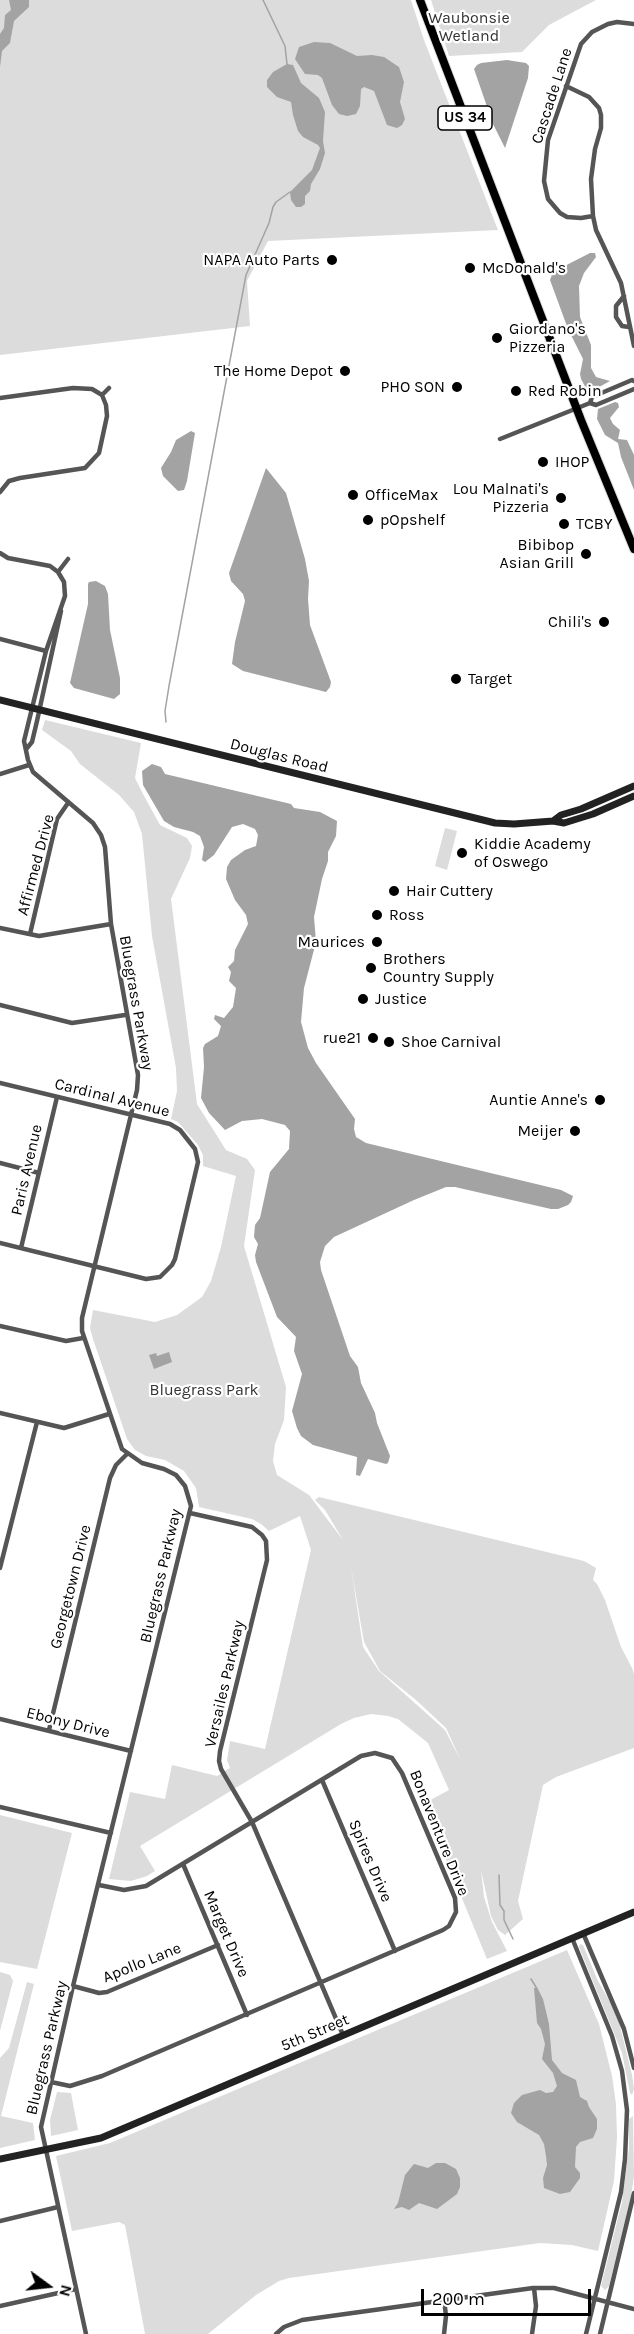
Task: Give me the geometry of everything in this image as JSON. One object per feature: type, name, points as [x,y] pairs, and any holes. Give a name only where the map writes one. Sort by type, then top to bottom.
[{"type":"main road","name":"US 34","points":[[421,3],[577,409],[634,549]]},
{"type":"street","name":"Cascade Lane","points":[[593,216],[574,218],[560,213],[553,207],[545,192],[544,175],[548,140],[577,53],[586,38],[600,27],[617,22],[634,24]]},
{"type":"street","points":[[566,86],[589,97],[599,108],[601,115],[601,128],[595,149],[591,179],[593,216],[601,240],[616,268],[634,346]]},
{"type":"street","points":[[624,296],[616,306],[616,317],[622,326],[629,327]]},
{"type":"street","points":[[590,403],[592,397],[634,381]]},
{"type":"street","points":[[0,398],[82,388],[92,389],[102,395],[107,416],[99,453],[92,463],[76,471],[9,481],[3,484],[0,492]]},
{"type":"street","points":[[102,395],[109,388]]},
{"type":"street","points":[[500,439],[590,403],[596,405],[634,389]]},
{"type":"street","points":[[0,552],[8,558],[44,565],[58,572],[65,586],[61,609],[46,651],[35,709],[32,742],[27,748],[29,765],[0,774]]},
{"type":"street","points":[[58,572],[68,559]]},
{"type":"street","points":[[35,709],[61,619],[61,609]]},
{"type":"street","points":[[0,639],[46,651]]},
{"type":"street","name":"Douglas Road","points":[[0,700],[484,821],[514,824],[553,821],[564,823],[634,796]]},
{"type":"street","name":"Bluegrass Parkway","points":[[29,765],[38,779],[93,824],[101,835],[105,847],[111,924],[125,1015],[138,1075],[137,1090],[82,1318],[83,1338],[120,1444],[126,1454],[142,1463],[176,1475],[188,1491],[190,1513],[130,1751],[41,2127],[86,2334]]},
{"type":"street","name":"Douglas Road","points":[[553,821],[561,815],[581,809],[634,786]]},
{"type":"street","name":"Affirmed Drive","points":[[30,934],[57,819],[68,803]]},
{"type":"street","points":[[0,928],[44,936],[111,924]]},
{"type":"street","points":[[0,1005],[72,1023],[125,1015]]},
{"type":"street","name":"Cardinal Avenue","points":[[0,1083],[170,1124],[180,1130],[195,1149],[197,1156],[194,1183],[175,1258],[160,1277],[146,1279],[0,1243]]},
{"type":"street","name":"Paris Avenue","points":[[21,1248],[57,1097]]},
{"type":"street","points":[[0,1163],[39,1173]]},
{"type":"street","points":[[0,1326],[66,1341],[83,1338]]},
{"type":"street","points":[[0,1413],[69,1428],[109,1414]]},
{"type":"street","points":[[0,1568],[3,1545],[36,1422]]},
{"type":"street","name":"Georgetown Drive","points":[[49,1730],[110,1478],[116,1465],[126,1454]]},
{"type":"street","name":"Versailes Parkway","points":[[190,1513],[252,1527],[262,1535],[268,1549],[219,1761],[221,1769],[252,1822],[343,2035]]},
{"type":"street","name":"Ebony Drive","points":[[0,1719],[130,1751]]},
{"type":"street","name":"Bonaventure Drive","points":[[51,2082],[70,2086],[92,2080],[395,1951],[449,1926],[454,1919],[456,1905],[402,1773],[392,1758],[375,1752],[362,1756],[146,1886],[124,1890],[99,1885]]},
{"type":"street","name":"Spires Drive","points":[[322,1780],[395,1951]]},
{"type":"street","points":[[0,1806],[111,1833]]},
{"type":"street","name":"Marget Drive","points":[[183,1864],[247,2015]]},
{"type":"street","name":"5th Street","points":[[0,2159],[101,2138],[634,1912]]},
{"type":"street","points":[[583,1933],[624,2030],[634,2068]]},
{"type":"street","points":[[572,1938],[612,2036],[622,2071],[627,2110],[621,2192],[586,2334]]},
{"type":"street","name":"Apollo Lane","points":[[73,1986],[99,1993],[107,1992],[218,1945]]},
{"type":"street","points":[[626,2101],[634,2101]]},
{"type":"street","points":[[627,2110],[634,2109]]},
{"type":"street","points":[[600,2334],[634,2193]]},
{"type":"street","points":[[0,2221],[57,2207]]},
{"type":"street","points":[[532,2334],[537,2306],[534,2288]]},
{"type":"street","points":[[276,2334],[284,2327],[302,2320],[534,2288],[554,2288],[634,2309]]},
{"type":"street","points":[[0,2306],[76,2289]]},
{"type":"street","points":[[444,2300],[446,2316],[444,2334]]},
{"type":"green space","points":[[0,0],[411,0],[424,40],[498,230],[268,241],[247,281],[250,326],[0,355]]},
{"type":"green space","name":"Waubonsie Wetland","points":[[431,0],[596,0],[549,25],[522,52],[449,56]]},
{"type":"green space","name":"Bluegrass Park","points":[[45,720],[141,743],[135,778],[160,825],[187,838],[192,846],[190,858],[171,899],[197,1104],[226,1150],[247,1159],[255,1170],[244,1246],[286,1387],[284,1420],[275,1444],[273,1461],[277,1475],[309,1495],[343,1540],[325,1510],[315,1500],[319,1497],[584,1561],[596,1568],[593,1580],[605,1600],[621,1647],[634,1674],[634,1748],[556,1777],[543,1785],[518,1901],[523,1919],[505,1935],[498,1930],[491,1916],[481,1870],[484,1897],[492,1922],[507,1951],[487,1959],[423,1804],[449,1790],[428,1743],[398,1719],[388,1716],[371,1714],[341,1724],[140,1846],[155,1871],[131,1881],[109,1879],[130,1792],[165,1799],[172,1765],[217,1776],[230,1768],[227,1760],[230,1741],[265,1749],[311,1550],[300,1516],[269,1531],[252,1519],[199,1507],[196,1488],[184,1471],[165,1460],[146,1456],[135,1450],[127,1439],[93,1339],[90,1328],[93,1310],[155,1322],[177,1315],[202,1297],[211,1281],[221,1247],[236,1176],[203,1166],[203,1155],[198,1145],[178,1122],[171,1119],[177,1091],[176,1068],[152,936],[142,834],[134,812],[119,795],[80,764],[71,751],[42,730]],"holes":[[[351,1567],[364,1642],[380,1671],[446,1728],[461,1761],[445,1730],[379,1671],[363,1647]]]},
{"type":"green space","points":[[445,828],[457,831],[447,870],[435,866]]},
{"type":"green space","points":[[0,1815],[72,1833],[37,1969],[0,1962]]},
{"type":"green space","points":[[580,1944],[583,1945],[619,2022],[632,2075],[634,2089],[632,2095],[622,2053],[579,1947]]},
{"type":"green space","points":[[567,1950],[599,2024],[612,2076],[616,2104],[617,2137],[614,2181],[598,2251],[572,2245],[540,2243],[289,2278],[279,2281],[256,2295],[208,2334],[145,2334],[125,2225],[119,2222],[72,2231],[56,2156],[110,2143]]},
{"type":"green space","points":[[0,1972],[10,1975],[13,1981],[0,2031]]},
{"type":"green space","points":[[27,1982],[34,1984],[1,2116],[33,2123],[35,2140],[0,2148],[0,2058],[9,2048]]},
{"type":"green space","points":[[57,2092],[71,2093],[78,2130],[51,2136],[50,2120]]},
{"type":"green space","points":[[633,2116],[634,2176],[631,2196],[609,2286],[605,2290],[601,2286],[622,2202],[629,2148],[629,2119]]},
{"type":"shaded area","points":[[9,0],[29,0],[29,7],[14,21],[10,43],[2,51],[0,67],[0,34],[4,28],[5,15],[11,10]]},
{"type":"shaded area","points":[[314,42],[330,43],[357,56],[384,57],[399,67],[404,82],[400,102],[405,119],[402,125],[397,128],[387,125],[374,91],[364,87],[361,89],[360,106],[356,114],[347,116],[339,114],[332,105],[322,78],[318,75],[305,74],[295,59],[299,47]]},
{"type":"shaded area","points":[[507,60],[526,63],[529,66],[528,78],[505,148],[493,124],[474,69],[481,63]]},
{"type":"shaded area","points":[[287,64],[293,65],[301,83],[319,98],[325,112],[323,141],[325,153],[310,191],[305,196],[305,204],[301,207],[296,207],[291,200],[290,192],[312,170],[320,148],[298,131],[291,102],[277,97],[267,87],[267,80],[273,72]]},
{"type":"shaded area","points":[[590,253],[595,253],[596,257],[584,273],[579,286],[580,317],[591,345],[591,368],[596,377],[610,381],[592,391],[587,390],[581,379],[583,359],[568,329],[550,280],[553,272]]},
{"type":"shaded area","points":[[615,402],[619,407],[610,418],[620,430],[618,439],[627,440],[634,455],[634,490],[618,443],[605,435],[597,419],[598,409]]},
{"type":"shaded area","points":[[191,431],[195,433],[187,481],[184,490],[178,491],[163,476],[161,468],[176,440]]},
{"type":"shaded area","points":[[266,468],[286,493],[305,559],[309,581],[310,625],[331,682],[326,692],[243,671],[232,664],[245,601],[243,594],[231,581],[229,573]]},
{"type":"shaded area","points":[[96,581],[105,586],[108,594],[110,630],[120,678],[120,694],[114,699],[74,688],[70,683],[88,604],[88,584]]},
{"type":"shaded area","points":[[152,764],[161,767],[165,774],[291,804],[294,808],[320,812],[337,821],[336,836],[328,852],[328,861],[314,917],[316,942],[304,988],[301,1022],[308,1048],[316,1063],[355,1119],[356,1137],[366,1143],[561,1190],[573,1196],[568,1205],[551,1209],[455,1187],[446,1187],[334,1237],[325,1246],[320,1262],[321,1270],[350,1356],[358,1367],[361,1383],[375,1413],[390,1456],[386,1464],[368,1459],[360,1476],[356,1475],[357,1457],[313,1445],[301,1436],[297,1428],[292,1411],[302,1374],[294,1351],[296,1337],[277,1317],[256,1262],[258,1244],[254,1237],[255,1225],[260,1218],[270,1172],[289,1149],[290,1131],[285,1125],[262,1119],[242,1121],[225,1130],[209,1113],[201,1098],[203,1048],[205,1044],[218,1036],[221,1026],[214,1019],[215,1015],[224,1018],[233,1007],[236,988],[229,981],[231,972],[228,967],[234,961],[235,950],[248,924],[246,915],[235,900],[226,879],[227,867],[231,860],[245,850],[256,846],[258,835],[255,829],[243,824],[232,827],[214,855],[205,862],[202,860],[204,847],[200,836],[164,821],[143,785],[142,771]]},
{"type":"shaded area","points":[[169,1352],[172,1362],[154,1369],[149,1355],[156,1353],[157,1356]]},
{"type":"shaded area","points":[[537,1987],[543,1999],[549,2024],[552,2060],[562,2073],[576,2080],[580,2097],[587,2101],[597,2119],[597,2129],[593,2138],[580,2142],[576,2147],[575,2167],[580,2173],[580,2178],[570,2192],[560,2194],[544,2188],[543,2178],[547,2165],[544,2144],[539,2135],[517,2122],[511,2113],[514,2103],[522,2095],[540,2090],[546,2093],[553,2092],[557,2086],[553,2073],[542,2059],[545,2044],[537,2023],[534,1988]]},
{"type":"shaded area","points":[[436,2163],[445,2163],[456,2169],[460,2178],[457,2194],[437,2209],[419,2203],[409,2210],[402,2207],[394,2209],[398,2203],[405,2175],[414,2164],[428,2168]]},
{"type":"waterway","points":[[263,0],[285,46],[287,64]]},
{"type":"waterway","points":[[166,722],[165,711],[169,686],[246,275],[269,223],[273,207],[290,192]]},
{"type":"waterway","points":[[499,1875],[500,1905],[513,1939]]},
{"type":"waterway","points":[[531,1979],[536,1987]]},
{"type":"place","name":"NAPA Auto Parts","points":[[332,260]]},
{"type":"place","name":"McDonald's","points":[[470,268]]},
{"type":"place","name":"Giordano's Pizzeria","points":[[497,338]]},
{"type":"place","name":"The Home Depot","points":[[345,371]]},
{"type":"place","name":"PHO SON","points":[[457,387]]},
{"type":"place","name":"Red Robin","points":[[516,391]]},
{"type":"place","name":"IHOP","points":[[543,462]]},
{"type":"place","name":"OfficeMax","points":[[353,495]]},
{"type":"place","name":"Lou Malnati's Pizzeria","points":[[561,498]]},
{"type":"place","name":"pOpshelf","points":[[368,520]]},
{"type":"place","name":"TCBY","points":[[564,524]]},
{"type":"place","name":"Bibibop Asian Grill","points":[[586,554]]},
{"type":"place","name":"Chili's","points":[[604,622]]},
{"type":"place","name":"Target","points":[[456,679]]},
{"type":"place","name":"Kiddie Academy of Oswego","points":[[462,853]]},
{"type":"place","name":"Hair Cuttery","points":[[394,891]]},
{"type":"place","name":"Ross","points":[[377,915]]},
{"type":"place","name":"Maurices","points":[[377,942]]},
{"type":"place","name":"Brothers Country Supply","points":[[371,968]]},
{"type":"place","name":"Justice","points":[[363,999]]},
{"type":"place","name":"rue21","points":[[373,1038]]},
{"type":"place","name":"Shoe Carnival","points":[[389,1042]]},
{"type":"place","name":"Auntie Anne's","points":[[600,1100]]},
{"type":"place","name":"Meijer","points":[[575,1131]]}]
